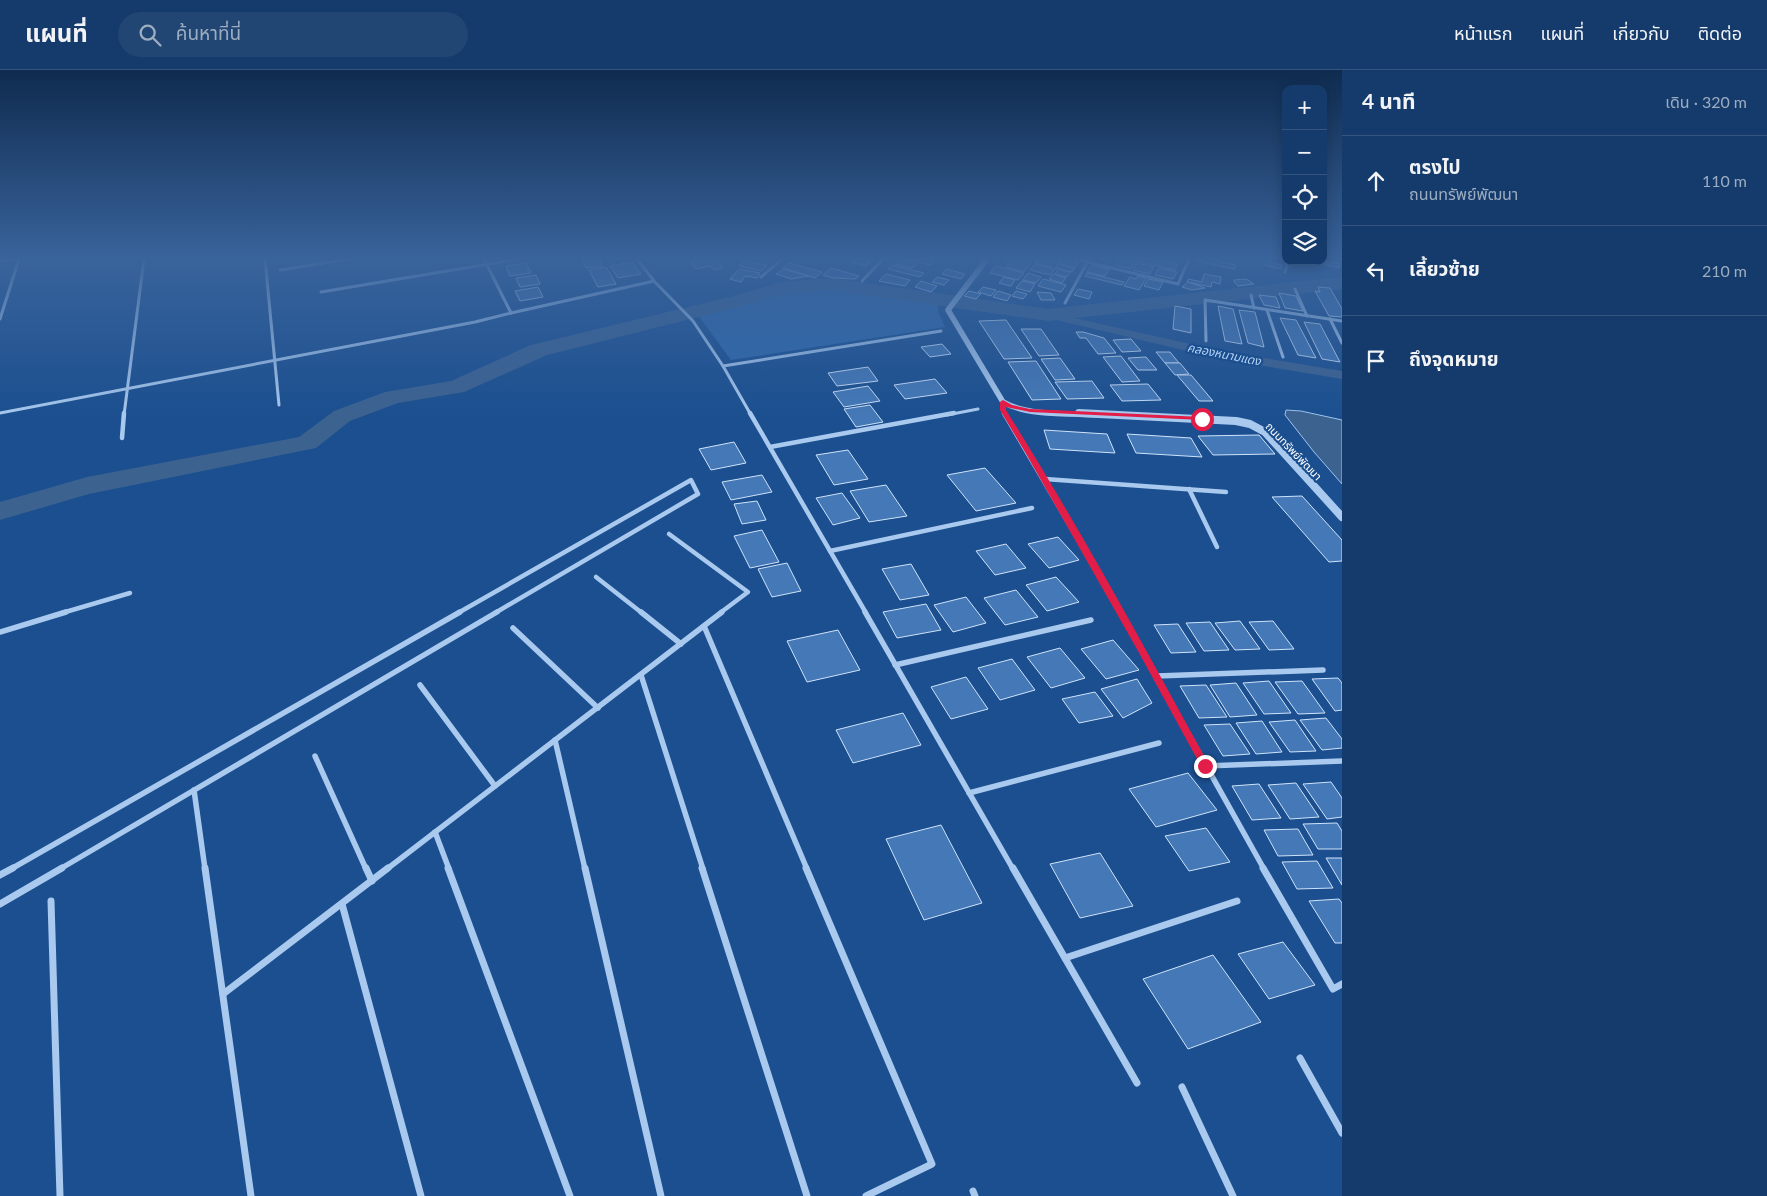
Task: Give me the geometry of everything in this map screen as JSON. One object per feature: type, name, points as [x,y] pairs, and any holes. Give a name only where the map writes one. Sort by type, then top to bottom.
[{"type":"street","points":[[122,438],[126,389],[137,312]]},
{"type":"street","points":[[271,312],[279,405]]},
{"type":"street","points":[[0,413],[475,322],[517,312]]},
{"type":"street","points":[[684,312],[693,321],[723,366],[770,446],[1137,1083]]},
{"type":"street","points":[[948,312],[1003,402],[1003,410],[1008,420],[1045,480],[1157,676],[1205,766],[1332,989],[1342,984]]},
{"type":"street","points":[[1205,312],[1206,341]]},
{"type":"street","points":[[1268,312],[1283,357]]},
{"type":"street","points":[[1278,312],[1342,321]]},
{"type":"street","points":[[1306,312],[1308,316]]},
{"type":"street","points":[[1330,320],[1342,343]]},
{"type":"street","points":[[723,366],[942,331]]},
{"type":"street","name":"ถนนทรัพย์พัฒนา","points":[[1003,402],[1010,406],[1030,410],[1202,419],[1250,424],[1265,432],[1342,517]]},
{"type":"street","points":[[770,446],[978,409]]},
{"type":"street","points":[[0,875],[691,480],[698,494],[0,904]]},
{"type":"street","points":[[1045,480],[1226,492]]},
{"type":"street","points":[[1189,489],[1217,547]]},
{"type":"street","points":[[830,551],[1032,508]]},
{"type":"street","points":[[223,994],[748,592],[669,534]]},
{"type":"street","points":[[596,577],[681,644]]},
{"type":"street","points":[[0,632],[130,593]]},
{"type":"street","points":[[895,665],[1091,620]]},
{"type":"street","points":[[704,626],[932,1164],[866,1196]]},
{"type":"street","points":[[513,628],[598,708]]},
{"type":"street","points":[[1157,676],[1323,670]]},
{"type":"street","points":[[641,675],[807,1196]]},
{"type":"street","points":[[420,686],[495,786]]},
{"type":"street","points":[[555,740],[661,1196]]},
{"type":"street","points":[[969,792],[1158,743]]},
{"type":"street","points":[[315,756],[372,881]]},
{"type":"street","points":[[1205,766],[1342,761]]},
{"type":"street","points":[[194,790],[251,1196]]},
{"type":"street","points":[[435,832],[570,1196]]},
{"type":"street","points":[[51,901],[60,1196]]},
{"type":"street","points":[[1065,958],[1237,901]]},
{"type":"street","points":[[342,904],[421,1196]]},
{"type":"street","points":[[1300,1058],[1342,1133]]},
{"type":"street","points":[[1182,1087],[1233,1196]]},
{"type":"shaded area","points":[[711,312],[938,312],[945,327],[731,360],[698,315]]},
{"type":"shaded area","points":[[1286,410],[1301,411],[1342,420],[1342,484],[1285,415]]},
{"type":"building","points":[[1175,312],[1191,312],[1191,333],[1173,329]]},
{"type":"building","points":[[1219,312],[1234,312],[1242,344],[1225,341]]},
{"type":"building","points":[[1239,312],[1255,312],[1264,347],[1248,343]]},
{"type":"building","points":[[1327,312],[1342,312],[1342,317],[1329,316]]},
{"type":"building","points":[[1280,318],[1296,320],[1316,358],[1298,355]]},
{"type":"building","points":[[1006,320],[1032,358],[1004,359],[979,321]]},
{"type":"building","points":[[1304,322],[1320,324],[1340,362],[1322,359]]},
{"type":"building","points":[[1021,329],[1041,329],[1059,355],[1039,356]]},
{"type":"building","points":[[1076,332],[1104,338],[1116,353],[1098,354],[1086,338],[1080,338]]},
{"type":"building","points":[[1131,339],[1141,351],[1122,352],[1113,340]]},
{"type":"building","points":[[942,344],[951,354],[930,357],[921,347]]},
{"type":"building","points":[[1156,352],[1170,352],[1179,363],[1165,363]]},
{"type":"building","points":[[1121,356],[1140,381],[1122,382],[1103,357]]},
{"type":"building","points":[[1146,357],[1157,370],[1138,370],[1128,358]]},
{"type":"building","points":[[1060,358],[1075,379],[1055,380],[1041,359]]},
{"type":"building","points":[[1036,361],[1061,399],[1032,400],[1008,362]]},
{"type":"building","points":[[1165,363],[1180,363],[1189,374],[1175,375]]},
{"type":"building","points":[[868,367],[878,381],[837,386],[828,373]]},
{"type":"building","points":[[1177,375],[1191,375],[1213,401],[1199,401]]},
{"type":"building","points":[[935,379],[947,393],[905,399],[894,385]]},
{"type":"building","points":[[1092,381],[1104,398],[1067,399],[1055,382]]},
{"type":"building","points":[[1148,384],[1161,400],[1122,401],[1110,385]]},
{"type":"building","points":[[868,386],[880,401],[844,407],[833,392]]},
{"type":"building","points":[[870,405],[883,422],[856,427],[844,409]]},
{"type":"building","points":[[1044,430],[1107,434],[1115,453],[1050,449]]},
{"type":"building","points":[[1127,434],[1191,438],[1202,457],[1136,453]]},
{"type":"building","points":[[1259,435],[1275,454],[1213,455],[1198,436]]},
{"type":"building","points":[[734,442],[746,463],[711,470],[699,449]]},
{"type":"building","points":[[848,450],[868,479],[834,485],[816,455]]},
{"type":"building","points":[[985,468],[1016,503],[976,511],[947,475]]},
{"type":"building","points":[[762,475],[772,492],[731,500],[722,482]]},
{"type":"building","points":[[886,485],[907,516],[869,522],[850,491]]},
{"type":"building","points":[[842,493],[860,518],[833,525],[816,498]]},
{"type":"building","points":[[1302,496],[1342,540],[1342,561],[1329,562],[1272,497]]},
{"type":"building","points":[[757,501],[766,520],[742,524],[734,504]]},
{"type":"building","points":[[762,530],[779,562],[750,568],[734,536]]},
{"type":"building","points":[[1058,537],[1079,560],[1049,568],[1028,544]]},
{"type":"building","points":[[1006,544],[1026,568],[995,575],[976,551]]},
{"type":"building","points":[[787,563],[801,591],[772,597],[758,569]]},
{"type":"building","points":[[911,564],[929,595],[900,600],[882,569]]},
{"type":"building","points":[[1056,577],[1079,602],[1047,611],[1026,585]]},
{"type":"building","points":[[1016,590],[1038,617],[1005,625],[984,598]]},
{"type":"building","points":[[966,597],[986,623],[953,632],[934,605]]},
{"type":"building","points":[[926,604],[941,630],[897,638],[883,612]]},
{"type":"building","points":[[1240,621],[1260,649],[1235,650],[1215,623]]},
{"type":"building","points":[[1273,621],[1294,649],[1269,650],[1249,622]]},
{"type":"building","points":[[1210,622],[1229,650],[1204,651],[1186,623]]},
{"type":"building","points":[[1178,624],[1196,652],[1171,653],[1154,625]]},
{"type":"building","points":[[838,630],[860,670],[807,682],[787,641]]},
{"type":"building","points":[[1113,640],[1139,670],[1106,679],[1081,649]]},
{"type":"building","points":[[1060,648],[1085,678],[1051,688],[1027,657]]},
{"type":"building","points":[[1012,659],[1035,690],[1000,700],[978,668]]},
{"type":"building","points":[[966,677],[988,709],[951,719],[931,687]]},
{"type":"building","points":[[1338,678],[1342,683],[1342,710],[1335,711],[1312,679]]},
{"type":"building","points":[[1137,679],[1152,703],[1123,718],[1101,689]]},
{"type":"building","points":[[1269,681],[1291,713],[1264,714],[1243,683]]},
{"type":"building","points":[[1302,681],[1325,713],[1298,714],[1275,682]]},
{"type":"building","points":[[1236,683],[1257,715],[1230,717],[1210,685]]},
{"type":"building","points":[[1206,685],[1227,717],[1199,718],[1180,686]]},
{"type":"building","points":[[1095,692],[1113,716],[1079,723],[1062,699]]},
{"type":"building","points":[[903,713],[921,745],[853,763],[836,730]]},
{"type":"building","points":[[1326,718],[1342,739],[1342,748],[1322,750],[1300,720]]},
{"type":"building","points":[[1295,720],[1316,751],[1290,752],[1269,722]]},
{"type":"building","points":[[1262,721],[1282,752],[1256,754],[1236,723]]},
{"type":"building","points":[[1230,724],[1250,754],[1223,756],[1204,725]]},
{"type":"building","points":[[1188,773],[1217,810],[1156,827],[1129,789]]},
{"type":"building","points":[[1331,782],[1342,798],[1342,817],[1327,819],[1303,784]]},
{"type":"building","points":[[1296,783],[1319,817],[1290,819],[1268,785]]},
{"type":"building","points":[[1259,784],[1281,818],[1252,820],[1232,786]]},
{"type":"building","points":[[1337,823],[1342,831],[1342,849],[1318,849],[1303,824]]},
{"type":"building","points":[[941,825],[982,903],[924,920],[886,839]]},
{"type":"building","points":[[1206,828],[1230,862],[1189,871],[1165,836]]},
{"type":"building","points":[[1298,829],[1313,855],[1278,856],[1264,830]]},
{"type":"building","points":[[1100,853],[1133,906],[1080,918],[1050,864]]},
{"type":"building","points":[[1326,858],[1342,858],[1342,885]]},
{"type":"building","points":[[1317,861],[1333,888],[1297,889],[1282,862]]},
{"type":"building","points":[[1339,899],[1342,903],[1342,943],[1335,943],[1309,901]]},
{"type":"building","points":[[1283,942],[1315,985],[1269,999],[1238,954]]},
{"type":"building","points":[[1213,955],[1261,1022],[1188,1049],[1143,979]]},
{"type":"waterway","points":[[0,511],[87,486],[307,443],[342,416],[393,397],[456,387],[539,350],[693,312]]},
{"type":"waterway","points":[[1024,312],[1048,315],[1080,312]]},
{"type":"waterway","name":"คลองหนามแดง","points":[[1048,315],[1217,354],[1342,375]]},
{"type":"route","points":[[1202,419],[1030,410],[1019,409],[1003,402],[1003,410],[1008,420],[1141,648],[1205,766]]}]
